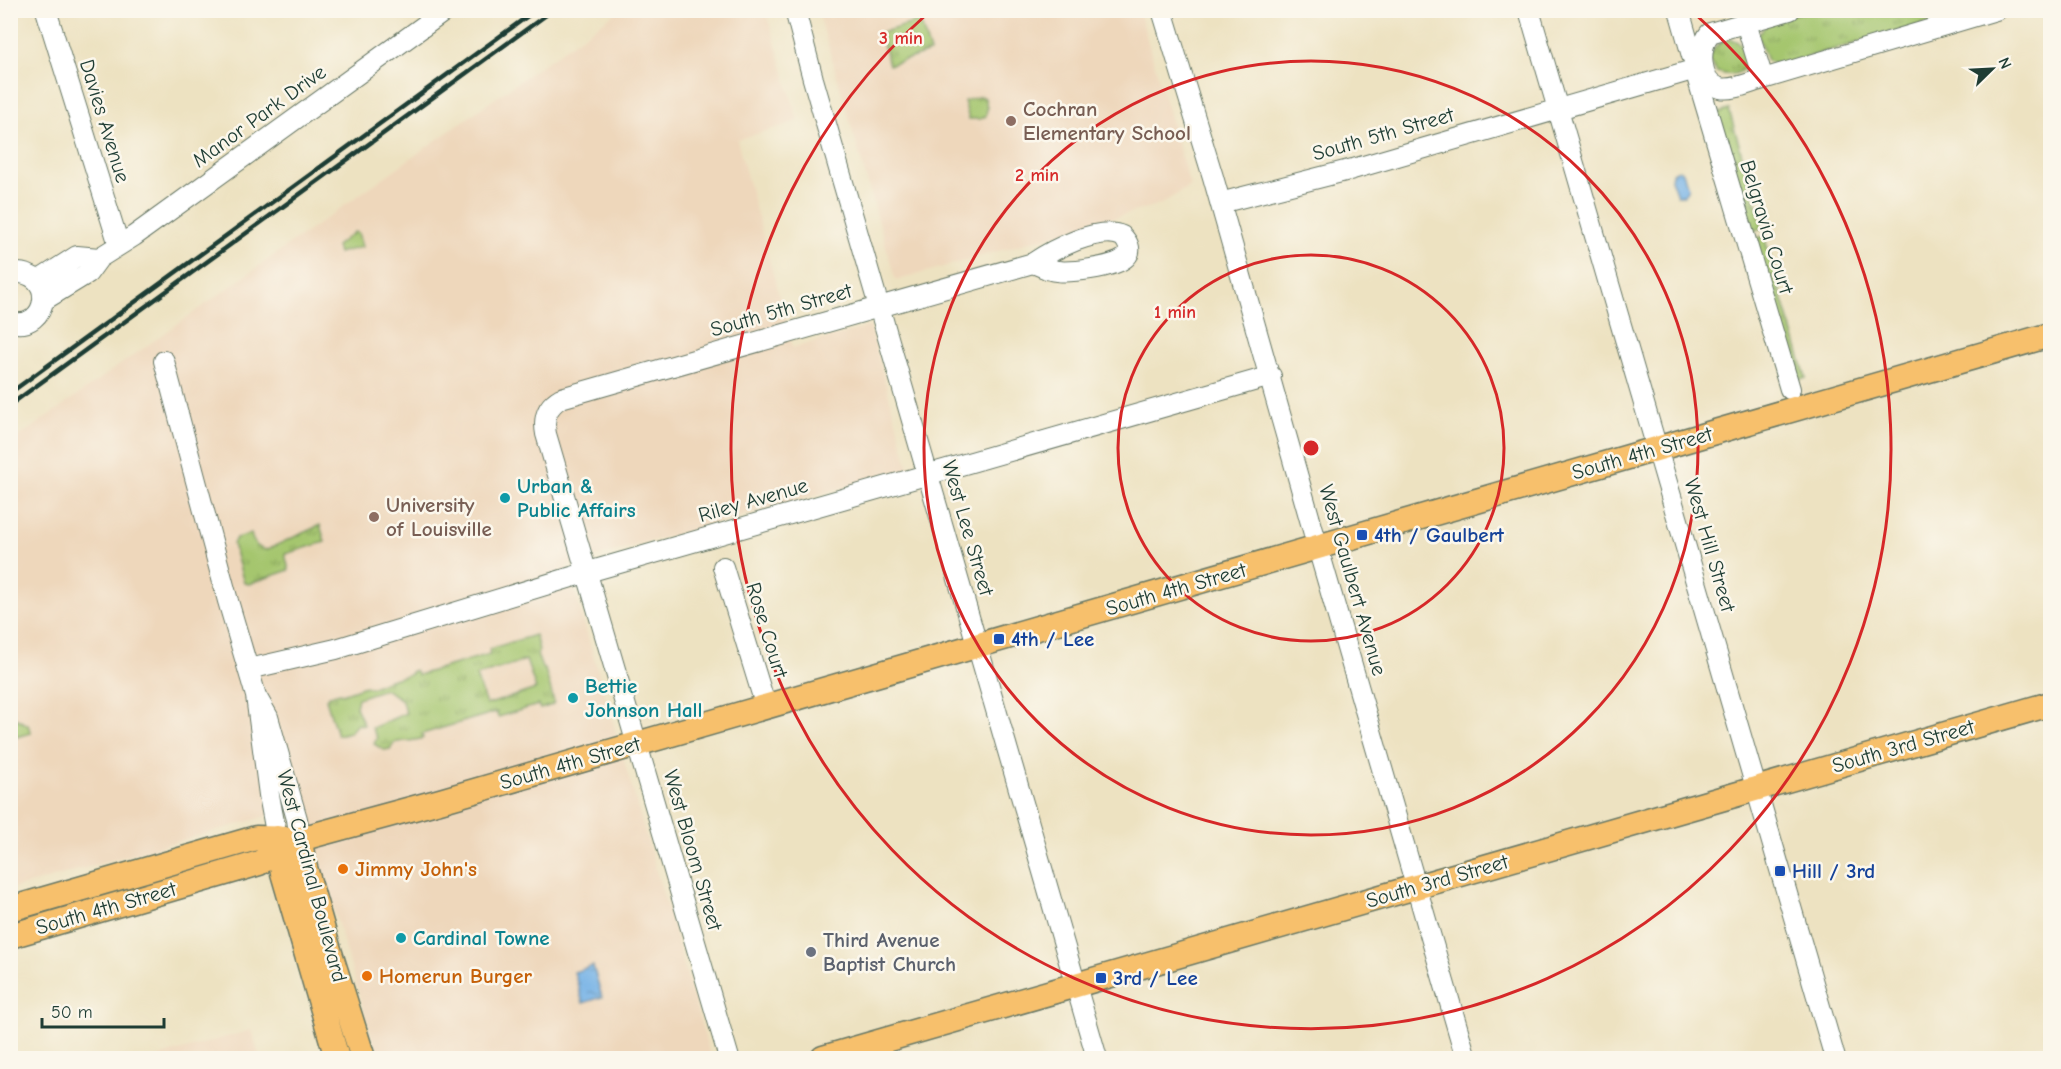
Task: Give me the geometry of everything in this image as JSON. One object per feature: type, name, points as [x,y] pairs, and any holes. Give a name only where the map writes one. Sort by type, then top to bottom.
[{"type":"main road","name":"South 4th Street","points":[[10,936],[246,867],[285,843],[766,707],[2050,335]]},
{"type":"main road","name":"South 3rd Street","points":[[823,1059],[2050,704]]},
{"type":"main road","name":"South 4th Street","points":[[10,909],[256,838],[285,843]]},
{"type":"main road","name":"West Cardinal Boulevard","points":[[285,843],[283,873],[337,1059]]},
{"type":"main road","name":"West Cardinal Boulevard","points":[[285,843],[303,861],[363,1059]]},
{"type":"street","name":"Davies Avenue","points":[[46,10],[119,245]]},
{"type":"street","name":"Manor Park Drive","points":[[10,322],[26,322],[35,317],[44,300],[88,273],[99,258],[446,10]]},
{"type":"street","name":"West Lee Street","points":[[795,10],[1097,1059]]},
{"type":"street","name":"West Gaulbert Avenue","points":[[1162,10],[1271,376],[1318,548],[1466,1059]]},
{"type":"street","name":"West Hill Street","points":[[1528,10],[1835,1059]]},
{"type":"street","name":"Belgravia Court","points":[[1679,10],[1698,68],[1790,389]]},
{"type":"street","points":[[1790,10],[1710,33],[1704,44],[1698,68],[1711,82],[1718,87],[1726,88],[1996,10]]},
{"type":"street","points":[[1746,23],[1763,79]]},
{"type":"street","name":"South 5th Street","points":[[1220,203],[1353,169],[1698,68]]},
{"type":"street","name":"Manor Park Drive","points":[[38,281],[77,256],[99,258]]},
{"type":"street","name":"South 5th Street","points":[[547,412],[551,405],[561,398],[1034,262]]},
{"type":"street","points":[[10,273],[20,272],[38,281],[43,290],[44,300]]},
{"type":"street","name":"West Cardinal Boulevard","points":[[164,361],[228,601],[256,696],[268,717],[297,819],[285,843]]},
{"type":"street","name":"Riley Avenue","points":[[249,669],[336,649],[588,573],[1271,376]]},
{"type":"street","name":"West Bloom Street","points":[[547,412],[546,434],[729,1059]]},
{"type":"street","name":"Rose Court","points":[[723,567],[766,707]]},
{"type":"shaded area","name":"University of Louisville","points":[[618,11],[766,11],[798,121],[737,140],[793,348],[870,326],[909,469],[567,565],[711,1058],[378,1058],[303,806],[11,889],[10,443]]},
{"type":"shaded area","name":"Cochran Elementary School","points":[[818,11],[1139,11],[1190,186],[1161,204],[898,280],[895,278]]},
{"type":"shaded area","points":[[251,1030],[260,1058],[154,1058]]},
{"type":"green space","points":[[1809,11],[1970,11],[1779,65],[1767,61],[1758,35],[1762,29],[1780,18]]},
{"type":"green space","points":[[920,21],[930,52],[889,65],[880,33]]},
{"type":"green space","points":[[1728,39],[1743,47],[1746,54],[1744,68],[1738,73],[1717,72],[1709,61],[1715,47]]},
{"type":"green space","points":[[981,96],[985,98],[986,116],[980,119],[969,119],[964,101]]},
{"type":"green space","points":[[1729,110],[1763,228],[1747,233],[1712,115]]},
{"type":"green space","points":[[354,232],[358,233],[362,247],[338,253],[336,246]]},
{"type":"green space","points":[[1764,236],[1806,378],[1792,382],[1750,240]]},
{"type":"green space","points":[[320,525],[325,542],[285,554],[289,570],[249,584],[244,583],[233,544],[236,538],[251,534],[256,545],[266,550]]},
{"type":"green space","points":[[535,635],[539,650],[537,655],[542,668],[545,669],[554,702],[552,705],[540,709],[538,705],[498,717],[496,712],[422,734],[423,738],[394,743],[390,749],[384,750],[374,744],[377,738],[372,728],[406,713],[401,699],[385,689],[358,698],[356,707],[364,725],[357,724],[350,732],[337,735],[326,699],[329,696],[365,686],[371,688],[411,674],[415,670],[418,675],[490,654],[489,649]],"holes":[[[526,660],[536,689],[486,705],[476,676]]]},
{"type":"green space","points":[[11,716],[28,725],[31,733],[16,737],[13,724],[11,725]]},
{"type":"water","points":[[1679,170],[1683,173],[1688,188],[1684,195],[1677,195],[1671,179],[1672,173]]},
{"type":"water","points":[[593,966],[602,997],[583,1003],[574,972]]},
{"type":"railway","points":[[10,393],[536,10]]},
{"type":"railway","points":[[10,405],[553,10]]},
{"type":"place","name":"Cochran Elementary School","points":[[1011,121]]},
{"type":"place","name":"Urban & Public Affairs","points":[[505,498]]},
{"type":"place","name":"University of Louisville","points":[[374,517]]},
{"type":"place","name":"4th / Gaulbert","points":[[1362,535]]},
{"type":"place","name":"4th / Lee","points":[[999,639]]},
{"type":"place","name":"Bettie Johnson Hall","points":[[573,698]]},
{"type":"place","name":"Jimmy John's","points":[[343,869]]},
{"type":"place","name":"Hill / 3rd","points":[[1780,871]]},
{"type":"place","name":"Cardinal Towne","points":[[401,938]]},
{"type":"place","name":"Third Avenue Baptist Church","points":[[811,952]]},
{"type":"place","name":"Homerun Burger","points":[[367,976]]},
{"type":"place","name":"3rd / Lee","points":[[1101,978]]}]
